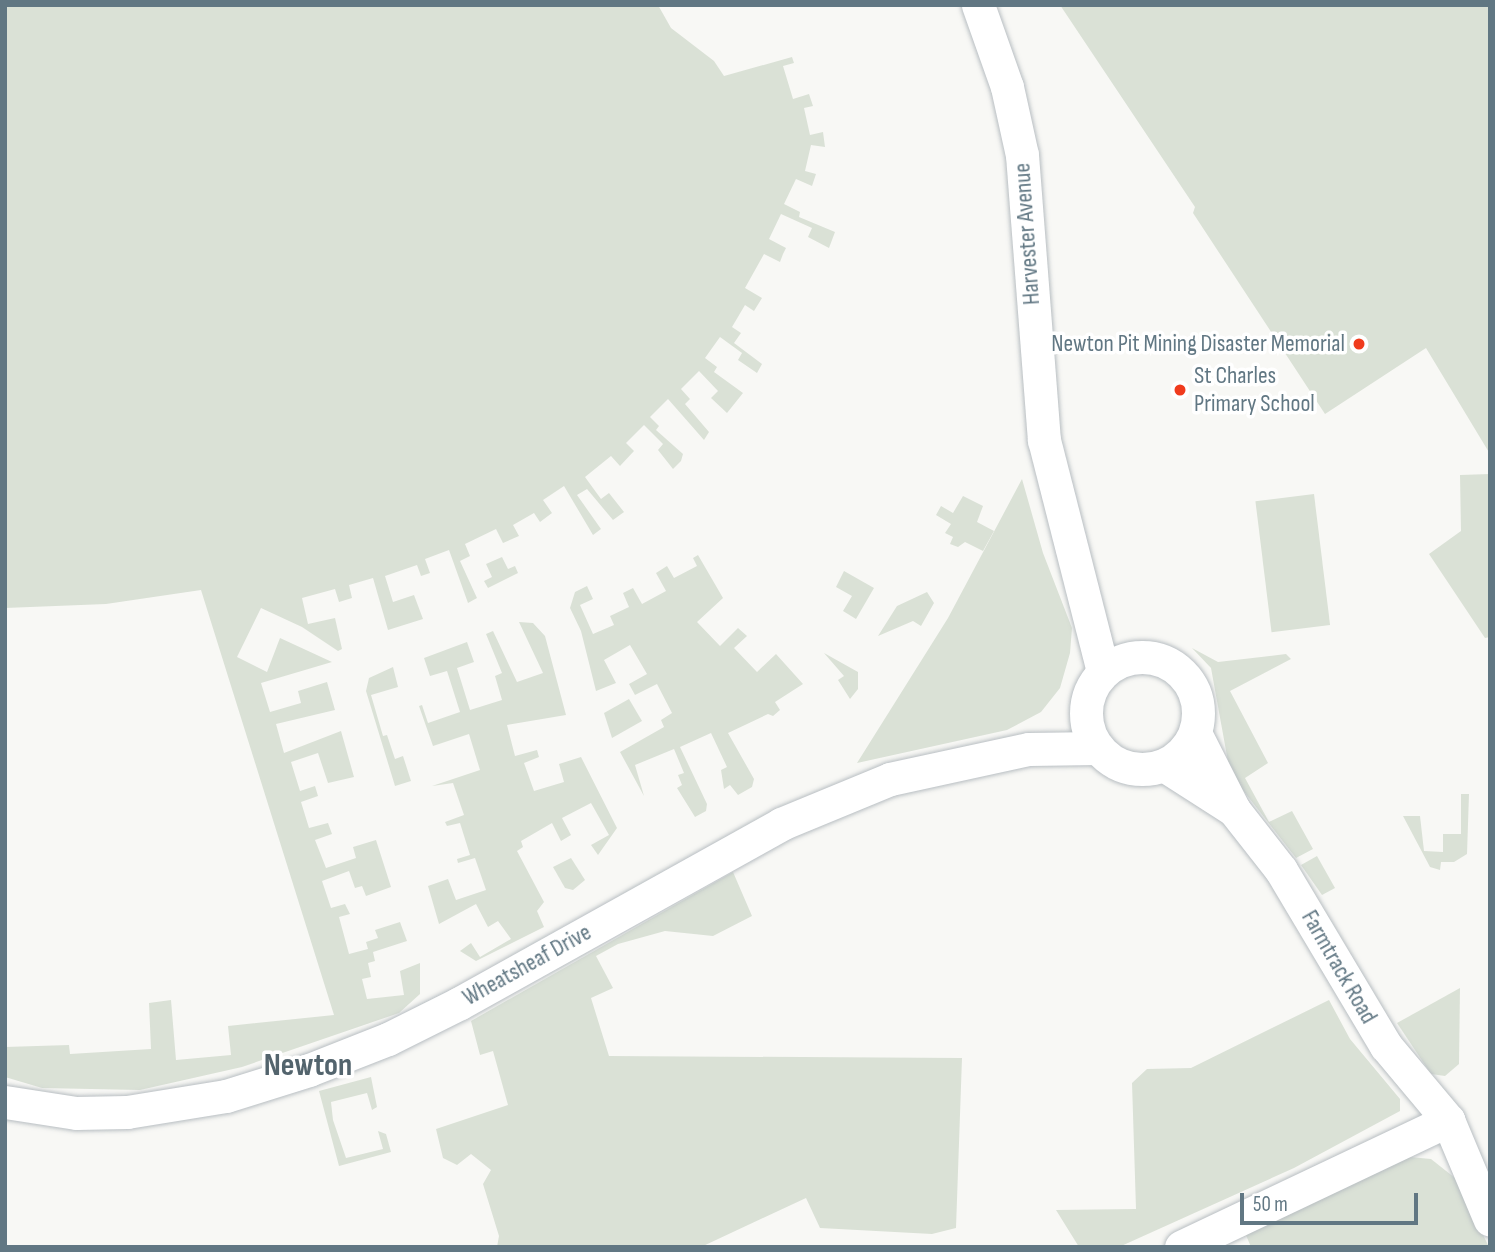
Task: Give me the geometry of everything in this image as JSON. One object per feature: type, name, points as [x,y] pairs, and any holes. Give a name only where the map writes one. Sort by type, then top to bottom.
[{"type":"street","name":"Harvester Avenue","points":[[978,5],[1007,87],[1022,155],[1044,440],[1068,547],[1085,590],[1103,671]]},
{"type":"street","name":"Harvester Avenue","points":[[1085,590],[1138,656]]},
{"type":"street","points":[[1138,656],[1158,658],[1189,681],[1197,699],[1195,733],[1180,754],[1164,765],[1131,768],[1098,748],[1088,731],[1086,706],[1103,671],[1138,656]]},
{"type":"street","name":"Wheatsheaf Drive","points":[[1030,749],[1086,706]]},
{"type":"street","name":"Farmtrack Road","points":[[1195,733],[1234,810],[1281,870],[1386,1046],[1448,1120],[1489,1219]]},
{"type":"street","name":"Wheatsheaf Drive","points":[[5,1102],[76,1113],[127,1112],[226,1096],[309,1070],[388,1040],[460,1003],[781,824],[890,779],[1030,749],[1098,748]]},
{"type":"street","name":"Farmtrack Road","points":[[1164,765],[1234,810]]},
{"type":"street","points":[[1181,1247],[1448,1120]]},
{"type":"shaded area","points":[[5,5],[658,5],[671,28],[714,61],[724,76],[792,57],[794,63],[783,66],[793,99],[809,94],[813,106],[804,108],[810,135],[823,132],[825,147],[811,145],[805,171],[816,174],[812,186],[796,179],[784,204],[800,212],[799,217],[835,232],[829,248],[808,237],[812,228],[781,214],[769,239],[786,248],[780,262],[764,254],[745,288],[762,298],[754,311],[745,305],[732,327],[741,333],[734,343],[762,364],[757,373],[738,360],[742,353],[720,337],[705,358],[717,367],[714,372],[743,393],[727,413],[711,398],[718,391],[699,371],[681,389],[690,399],[685,404],[709,432],[704,440],[668,399],[650,417],[659,426],[656,430],[683,454],[681,461],[673,469],[658,450],[663,444],[644,425],[626,443],[634,451],[620,466],[611,456],[585,477],[601,499],[609,493],[624,512],[613,520],[587,489],[577,495],[601,529],[593,535],[564,486],[543,500],[552,513],[540,522],[534,513],[513,525],[519,536],[503,543],[496,529],[465,544],[470,556],[460,561],[477,598],[468,603],[449,550],[425,559],[430,573],[421,576],[417,565],[385,576],[393,602],[414,595],[423,619],[388,630],[373,578],[349,585],[352,598],[339,602],[335,589],[302,598],[308,624],[335,618],[342,649],[338,651],[302,627],[261,608],[237,657],[267,672],[280,638],[332,662],[261,683],[270,712],[301,703],[298,691],[327,682],[335,710],[276,724],[284,753],[341,731],[354,777],[328,783],[318,753],[291,762],[300,791],[315,786],[318,796],[301,802],[309,828],[328,823],[332,834],[315,840],[326,868],[356,858],[353,847],[376,840],[391,887],[366,896],[362,886],[355,888],[349,871],[322,881],[331,908],[345,904],[350,914],[339,917],[349,954],[368,949],[366,942],[378,938],[375,930],[400,922],[407,941],[373,952],[375,961],[368,963],[371,977],[362,979],[367,999],[404,995],[400,971],[420,963],[420,994],[399,1013],[242,1067],[140,1090],[42,1088],[5,1077],[5,1047],[69,1045],[70,1054],[151,1049],[149,1003],[171,1000],[176,1060],[231,1055],[228,1026],[334,1015],[201,590],[106,604],[5,608]]},
{"type":"shaded area","points":[[1060,5],[1490,5],[1490,454],[1426,348],[1325,414],[1193,213],[1195,207]]},
{"type":"shaded area","points":[[1490,474],[1490,637],[1485,638],[1429,554],[1461,531],[1460,475]]},
{"type":"shaded area","points":[[1022,479],[1043,553],[1072,628],[1070,653],[1060,688],[1041,712],[1007,730],[857,763],[948,618]]},
{"type":"shaded area","points":[[1314,494],[1330,625],[1272,632],[1255,501]]},
{"type":"shaded area","points":[[963,496],[983,506],[977,522],[994,531],[983,551],[965,542],[958,547],[950,544],[953,537],[945,533],[951,524],[936,515],[941,506],[953,513]]},
{"type":"shaded area","points":[[698,555],[723,598],[697,622],[720,646],[738,628],[747,636],[734,648],[757,672],[776,654],[803,684],[775,702],[780,710],[773,716],[768,714],[728,733],[754,779],[752,787],[738,795],[730,785],[724,789],[721,770],[727,767],[711,733],[680,747],[707,804],[706,811],[695,817],[677,788],[682,785],[678,775],[684,773],[674,749],[635,765],[644,796],[620,752],[664,727],[661,720],[672,713],[657,684],[635,695],[629,684],[647,674],[630,645],[604,660],[616,683],[596,691],[581,631],[570,608],[575,592],[587,586],[593,599],[580,605],[593,634],[614,625],[610,616],[629,607],[623,593],[633,588],[642,604],[666,591],[656,573],[667,566],[674,578],[697,566],[693,558]]},
{"type":"shaded area","points":[[502,557],[508,569],[515,566],[518,573],[488,588],[484,581],[492,577],[486,564]]},
{"type":"shaded area","points":[[844,571],[874,588],[856,619],[843,611],[852,596],[836,587]]},
{"type":"shaded area","points":[[927,592],[934,603],[921,626],[913,621],[878,636],[897,606]]},
{"type":"shaded area","points":[[519,622],[533,623],[545,636],[566,715],[507,725],[515,756],[537,750],[539,757],[524,763],[534,791],[564,782],[559,764],[581,757],[617,828],[598,855],[591,845],[609,835],[591,803],[562,818],[571,835],[561,841],[552,823],[521,841],[523,847],[517,851],[544,902],[537,911],[544,927],[476,961],[460,951],[471,943],[480,957],[511,939],[498,921],[488,927],[476,904],[439,924],[428,886],[448,879],[456,900],[486,890],[475,858],[458,863],[457,859],[470,855],[460,823],[447,826],[445,822],[464,815],[453,783],[432,786],[480,770],[469,734],[433,746],[419,706],[422,705],[428,723],[460,712],[447,671],[430,676],[424,658],[467,642],[474,662],[457,668],[470,710],[502,700],[495,676],[502,673],[486,634],[493,631],[517,682],[543,673]]},
{"type":"shaded area","points":[[1192,648],[1218,662],[1286,654],[1291,659],[1230,691],[1268,763],[1245,778],[1269,822],[1292,811],[1313,849],[1296,858],[1242,789],[1229,767],[1211,668]]},
{"type":"shaded area","points":[[824,653],[858,672],[858,689],[850,699],[838,680],[844,676]]},
{"type":"shaded area","points":[[393,667],[398,687],[371,695],[383,736],[387,735],[395,759],[403,756],[411,781],[395,786],[366,691],[369,678]]},
{"type":"shaded area","points":[[629,699],[642,721],[612,738],[604,713]]},
{"type":"shaded area","points":[[1461,794],[1469,794],[1467,854],[1454,862],[1441,862],[1440,870],[1430,867],[1403,816],[1420,816],[1424,851],[1443,852],[1443,834],[1461,834]]},
{"type":"shaded area","points":[[1317,856],[1335,888],[1322,895],[1301,865]]},
{"type":"shaded area","points":[[571,858],[585,880],[573,890],[565,888],[553,867]]},
{"type":"shaded area","points":[[733,872],[752,916],[713,936],[665,931],[618,944],[596,956],[613,988],[591,998],[609,1056],[962,1058],[956,1228],[932,1234],[820,1228],[806,1198],[701,1247],[497,1247],[499,1236],[483,1184],[491,1170],[471,1154],[457,1165],[443,1158],[436,1129],[508,1105],[493,1051],[480,1055],[471,1021]]},
{"type":"shaded area","points":[[1460,988],[1459,1064],[1445,1076],[1431,1074],[1397,1023]]},
{"type":"shaded area","points":[[1329,1000],[1350,1039],[1400,1099],[1400,1111],[1294,1168],[1119,1247],[1079,1247],[1056,1210],[1136,1209],[1132,1083],[1147,1069],[1191,1068]]},
{"type":"shaded area","points":[[371,1077],[377,1107],[372,1110],[367,1093],[331,1102],[333,1120],[346,1158],[383,1149],[378,1131],[386,1134],[391,1152],[339,1166],[319,1091]]},
{"type":"shaded area","points":[[1399,1156],[1431,1159],[1455,1178],[1489,1247],[1251,1247],[1243,1228]]},
{"type":"place","name":"Newton Pit Mining Disaster Memorial","points":[[1359,344]]},
{"type":"place","name":"St Charles Primary School","points":[[1180,390]]},
{"type":"district","name":"Newton","points":[[308,1066]]}]
